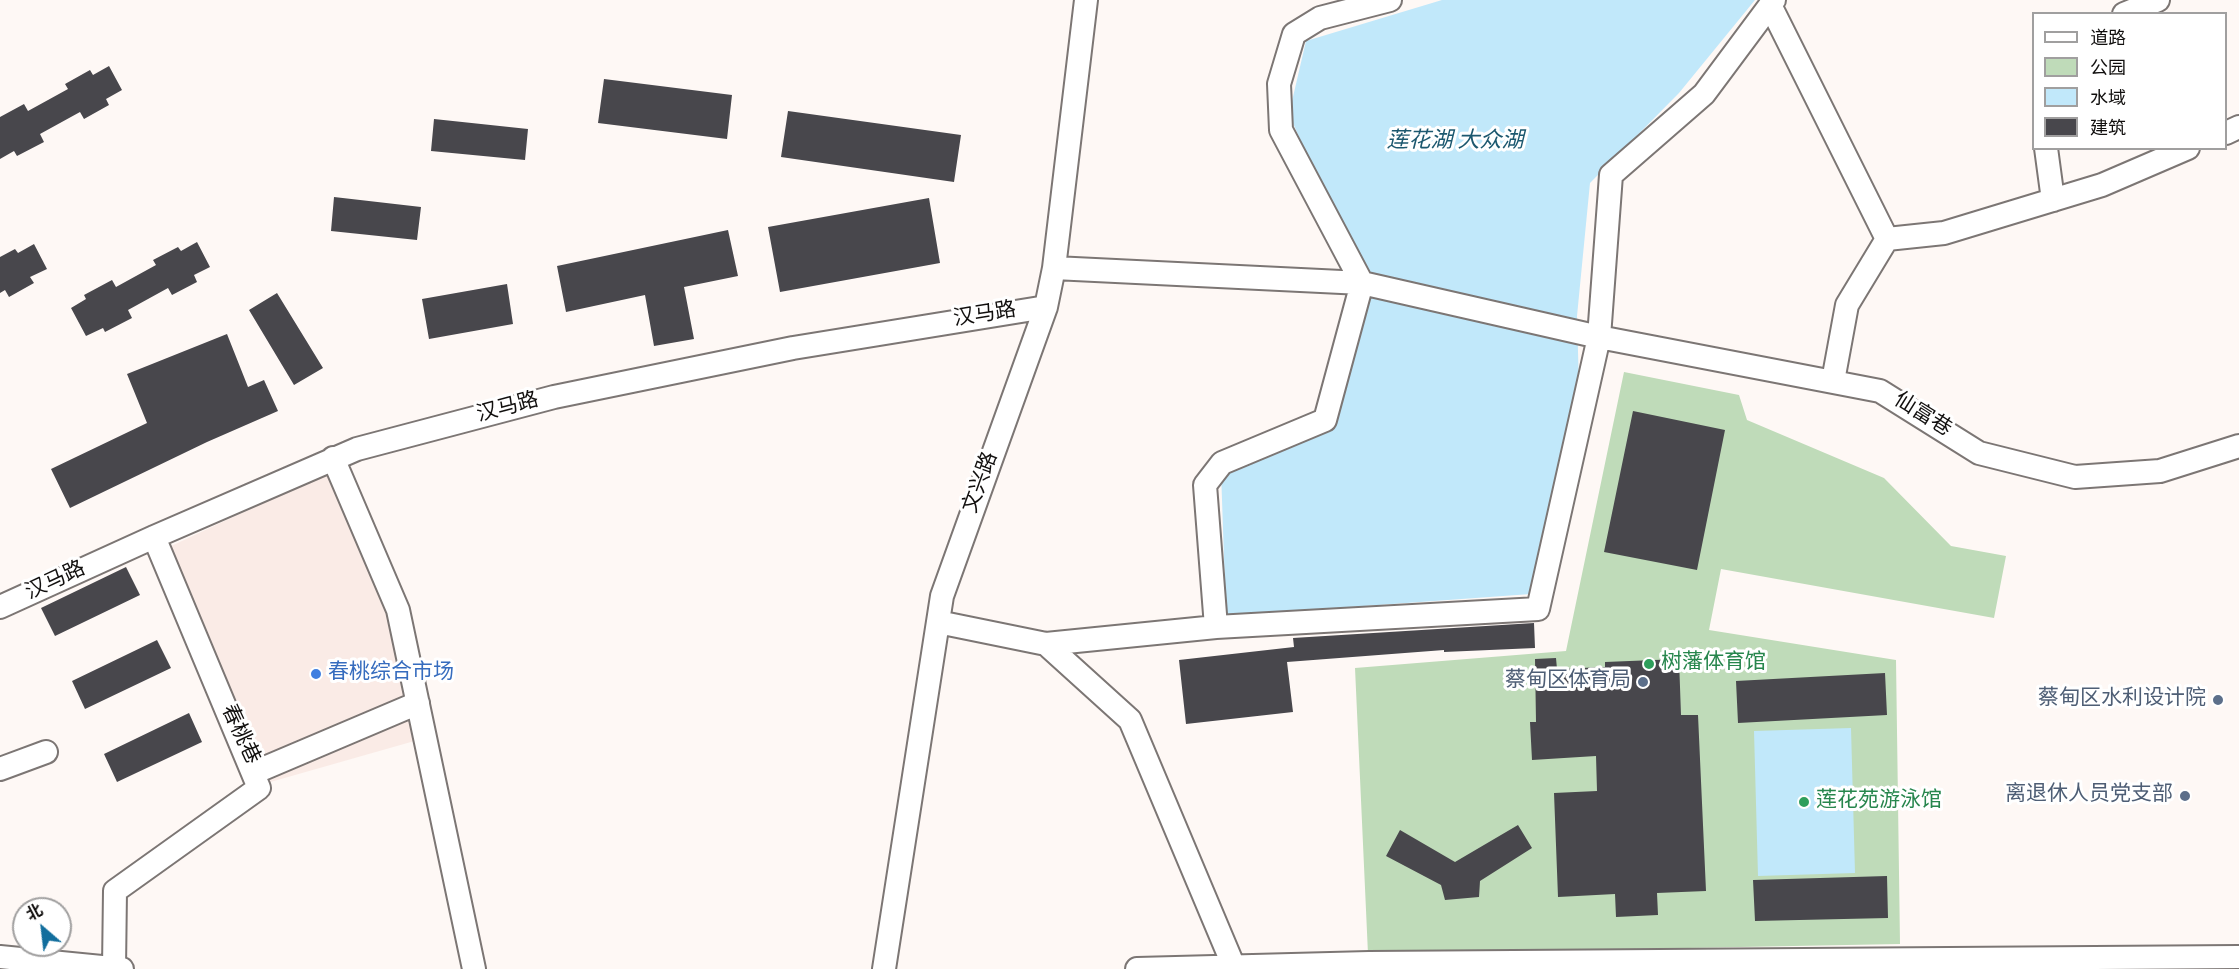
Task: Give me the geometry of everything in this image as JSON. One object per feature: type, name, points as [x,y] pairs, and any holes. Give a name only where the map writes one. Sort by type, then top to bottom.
[{"type":"street","name":"文兴路","points":[[884,969],[942,596],[1046,306],[1054,268],[1086,0]]},
{"type":"street","points":[[1216,627],[1205,485],[1222,463],[1325,420],[1362,283],[1281,130],[1279,84],[1294,34],[1320,18],[1390,0]]},
{"type":"street","points":[[2129,12],[2158,0]]},
{"type":"street","points":[[938,622],[1046,644],[1216,627],[1538,609],[1599,337],[1611,175],[1704,94],[1772,3],[1887,239]]},
{"type":"street","points":[[2046,150],[2053,200]]},
{"type":"street","points":[[1887,239],[1944,233],[2102,184],[2183,150]]},
{"type":"street","points":[[1833,381],[1847,305],[1887,239]]},
{"type":"street","name":"仙富巷","points":[[1054,268],[1362,283],[1599,337],[1880,390],[1979,453],[2075,477],[2160,471],[2239,446]]},
{"type":"street","name":"汉马路","points":[[0,607],[357,448],[554,397],[793,348],[1046,306]]},
{"type":"street","points":[[333,458],[398,610],[474,969]]},
{"type":"street","name":"春桃巷","points":[[154,537],[253,773],[418,703]]},
{"type":"street","points":[[1046,644],[1130,720],[1234,967]]},
{"type":"street","points":[[0,769],[46,752]]},
{"type":"street","points":[[114,968],[115,891],[259,788],[253,773]]},
{"type":"street","points":[[0,957],[122,969]]},
{"type":"street","points":[[1137,969],[2239,957]]},
{"type":"shaded area","name":"春桃综合市场","points":[[337,468],[398,610],[425,738],[267,783],[167,548]]},
{"type":"green space","name":"树藩体育馆","points":[[1624,372],[1739,395],[1747,420],[1884,478],[1951,546],[2006,556],[1994,618],[1721,569],[1709,630],[1896,660],[1900,944],[1368,954],[1355,668],[1566,651]]},
{"type":"water","name":"莲花湖 大众湖","points":[[1442,0],[1755,0],[1679,93],[1590,183],[1577,316],[1579,387],[1531,594],[1226,616],[1221,471],[1334,422],[1370,301],[1289,114],[1306,41]]},
{"type":"water","name":"莲花苑游泳馆","points":[[1851,728],[1855,873],[1758,876],[1754,731]]},
{"type":"building","points":[[109,66],[122,90],[106,99],[109,105],[84,119],[80,112],[40,134],[44,142],[17,156],[14,151],[0,159],[0,117],[24,104],[28,111],[68,89],[65,84],[90,70],[93,75]]},
{"type":"building","points":[[604,79],[732,95],[727,139],[598,123]]},
{"type":"building","points":[[788,111],[961,135],[954,182],[781,157]]},
{"type":"building","points":[[434,119],[528,129],[525,160],[431,151]]},
{"type":"building","points":[[334,197],[421,207],[417,240],[331,231]]},
{"type":"building","points":[[929,198],[940,263],[780,292],[768,227]]},
{"type":"building","points":[[728,230],[738,276],[684,287],[694,339],[654,346],[645,295],[566,312],[557,266]]},
{"type":"building","points":[[197,242],[210,267],[194,275],[197,282],[172,295],[168,288],[128,310],[132,318],[105,332],[103,328],[86,336],[71,308],[86,299],[84,295],[112,280],[116,287],[156,265],[153,260],[178,247],[181,251]]},
{"type":"building","points":[[34,244],[47,269],[30,277],[34,283],[9,297],[5,290],[0,293],[0,257],[15,249],[18,253]]},
{"type":"building","points":[[507,284],[513,324],[429,339],[422,299]]},
{"type":"building","points":[[277,293],[323,368],[294,385],[249,310]]},
{"type":"building","points":[[227,334],[248,387],[264,380],[278,411],[207,442],[70,508],[51,469],[147,423],[127,374]]},
{"type":"building","points":[[1633,411],[1725,430],[1697,570],[1604,552]]},
{"type":"building","points":[[126,567],[140,595],[55,636],[41,608]]},
{"type":"building","points":[[1534,623],[1535,648],[1444,652],[1444,650],[1287,662],[1293,712],[1186,724],[1179,660],[1294,647],[1293,638]]},
{"type":"building","points":[[157,640],[171,668],[85,709],[72,681]]},
{"type":"building","points":[[1556,658],[1557,669],[1605,667],[1605,662],[1679,659],[1681,715],[1698,715],[1706,891],[1657,893],[1658,915],[1616,917],[1615,894],[1558,897],[1554,793],[1597,791],[1596,756],[1532,760],[1530,722],[1536,722],[1535,659]]},
{"type":"building","points":[[1885,673],[1887,715],[1738,723],[1736,681]]},
{"type":"building","points":[[189,713],[202,742],[117,782],[104,754]]},
{"type":"building","points":[[1518,825],[1532,848],[1480,881],[1479,897],[1445,900],[1441,885],[1386,856],[1400,830],[1455,862]]},
{"type":"building","points":[[1887,876],[1888,918],[1755,921],[1753,880]]},
{"type":"place","name":"树藩体育馆","points":[[1649,664]]},
{"type":"place","name":"春桃综合市场","points":[[316,674]]},
{"type":"place","name":"蔡甸区体育局","points":[[1643,682]]},
{"type":"place","name":"蔡甸区水利设计院","points":[[2218,700]]},
{"type":"place","name":"离退休人员党支部","points":[[2185,796]]},
{"type":"place","name":"莲花苑游泳馆","points":[[1804,802]]}]
